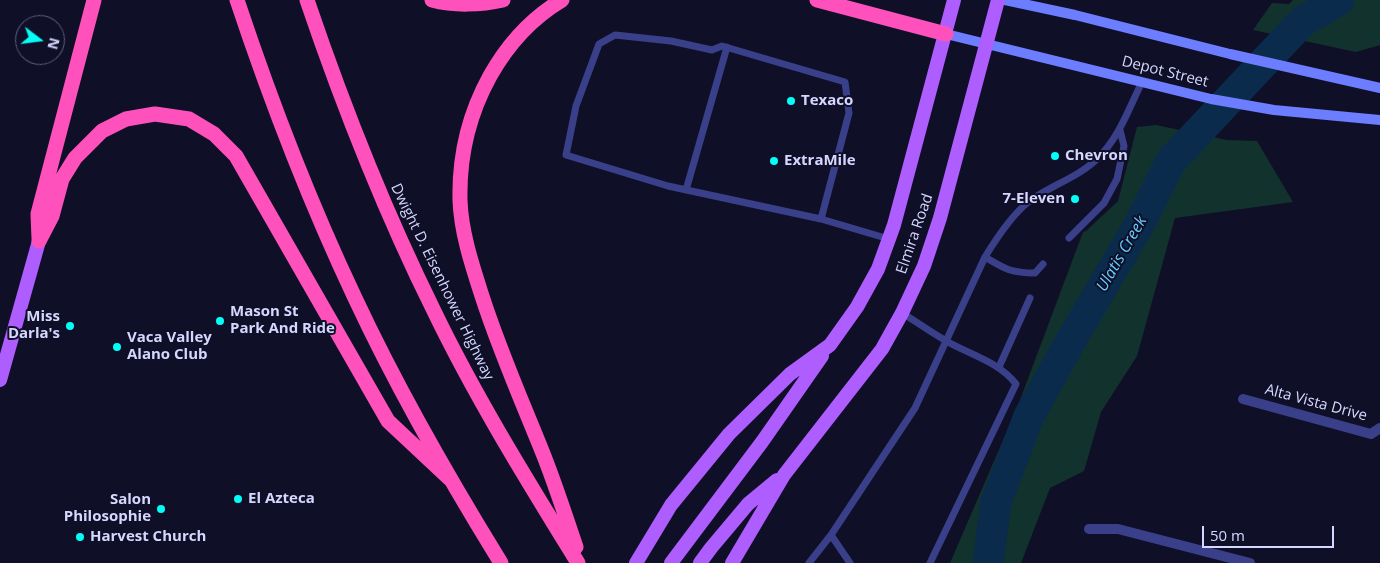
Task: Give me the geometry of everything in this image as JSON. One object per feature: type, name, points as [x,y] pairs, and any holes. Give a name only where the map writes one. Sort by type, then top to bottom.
[{"type":"highway","points":[[39,241],[38,214],[94,0]]},
{"type":"highway","points":[[237,0],[265,83],[300,172],[351,290],[410,407],[500,563]]},
{"type":"highway","name":"Dwight D. Eisenhower Highway","points":[[307,0],[326,58],[372,176],[434,311],[480,401],[580,563]]},
{"type":"highway","points":[[432,0],[466,4],[503,0]]},
{"type":"highway","points":[[562,0],[525,27],[502,54],[482,90],[470,121],[461,162],[460,201],[465,236],[472,264],[493,330],[542,453],[580,563]]},
{"type":"highway","points":[[817,0],[946,34]]},
{"type":"highway","points":[[39,241],[52,216],[62,179],[76,158],[102,131],[126,119],[155,114],[190,119],[214,134],[236,156],[388,421],[451,480]]},
{"type":"main road","name":"Elmira Road","points":[[670,563],[762,442],[857,307],[878,269],[889,239],[954,0]]},
{"type":"main road","name":"Elmira Road","points":[[735,562],[784,474],[882,349],[902,313],[924,266],[940,218],[998,0]]},
{"type":"main road","points":[[1006,0],[1380,88]]},
{"type":"main road","name":"Depot Street","points":[[946,34],[1211,98],[1274,110],[1380,120]]},
{"type":"main road","points":[[0,380],[39,241]]},
{"type":"main road","name":"Elmira Road","points":[[636,563],[670,505],[729,434],[790,374],[830,345]]},
{"type":"main road","name":"Elmira Road","points":[[700,563],[748,504],[784,474]]},
{"type":"street","name":"Alta Vista Drive","points":[[1242,399],[1371,434],[1380,428]]},
{"type":"street","points":[[1089,529],[1118,529],[1250,563]]},
{"type":"lane","points":[[821,219],[849,113],[845,82],[722,46],[712,50],[671,40],[615,35],[599,44],[576,106],[566,155],[686,190],[821,219],[889,239]]},
{"type":"lane","points":[[686,190],[727,47]]},
{"type":"lane","points":[[809,563],[831,535],[915,408],[985,257],[1000,233],[1029,201],[1086,168],[1099,157],[1120,130],[1142,82]]},
{"type":"lane","points":[[1069,238],[1104,203],[1117,179],[1124,146],[1120,130]]},
{"type":"lane","points":[[985,257],[1017,273],[1035,273],[1043,264]]},
{"type":"lane","points":[[999,367],[1030,298]]},
{"type":"lane","points":[[902,313],[946,341],[999,367],[1016,384],[930,563]]},
{"type":"lane","points":[[831,535],[850,563]]},
{"type":"green space","points":[[1293,0],[1380,0],[1380,45],[1356,52],[1253,30],[1272,3],[1289,4]]},
{"type":"green space","points":[[1156,125],[1227,140],[1257,141],[1293,202],[1175,218],[1137,356],[1101,412],[1084,471],[1050,488],[1021,563],[950,563],[1017,408],[1083,232],[1118,201],[1137,127]]},
{"type":"waterway","name":"Ulatis Creek","points":[[988,563],[996,502],[1029,416],[1140,223],[1171,161],[1303,21],[1339,0]]},
{"type":"place","name":"Texaco","points":[[791,101]]},
{"type":"place","name":"Chevron","points":[[1055,156]]},
{"type":"place","name":"ExtraMile","points":[[774,161]]},
{"type":"place","name":"7-Eleven","points":[[1075,199]]},
{"type":"place","name":"Mason St Park And Ride","points":[[220,321]]},
{"type":"place","name":"Miss Darla's","points":[[70,326]]},
{"type":"place","name":"Vaca Valley Alano Club","points":[[117,347]]},
{"type":"place","name":"El Azteca","points":[[238,499]]},
{"type":"place","name":"Salon Philosophie","points":[[161,509]]},
{"type":"place","name":"Harvest Church","points":[[80,537]]}]
